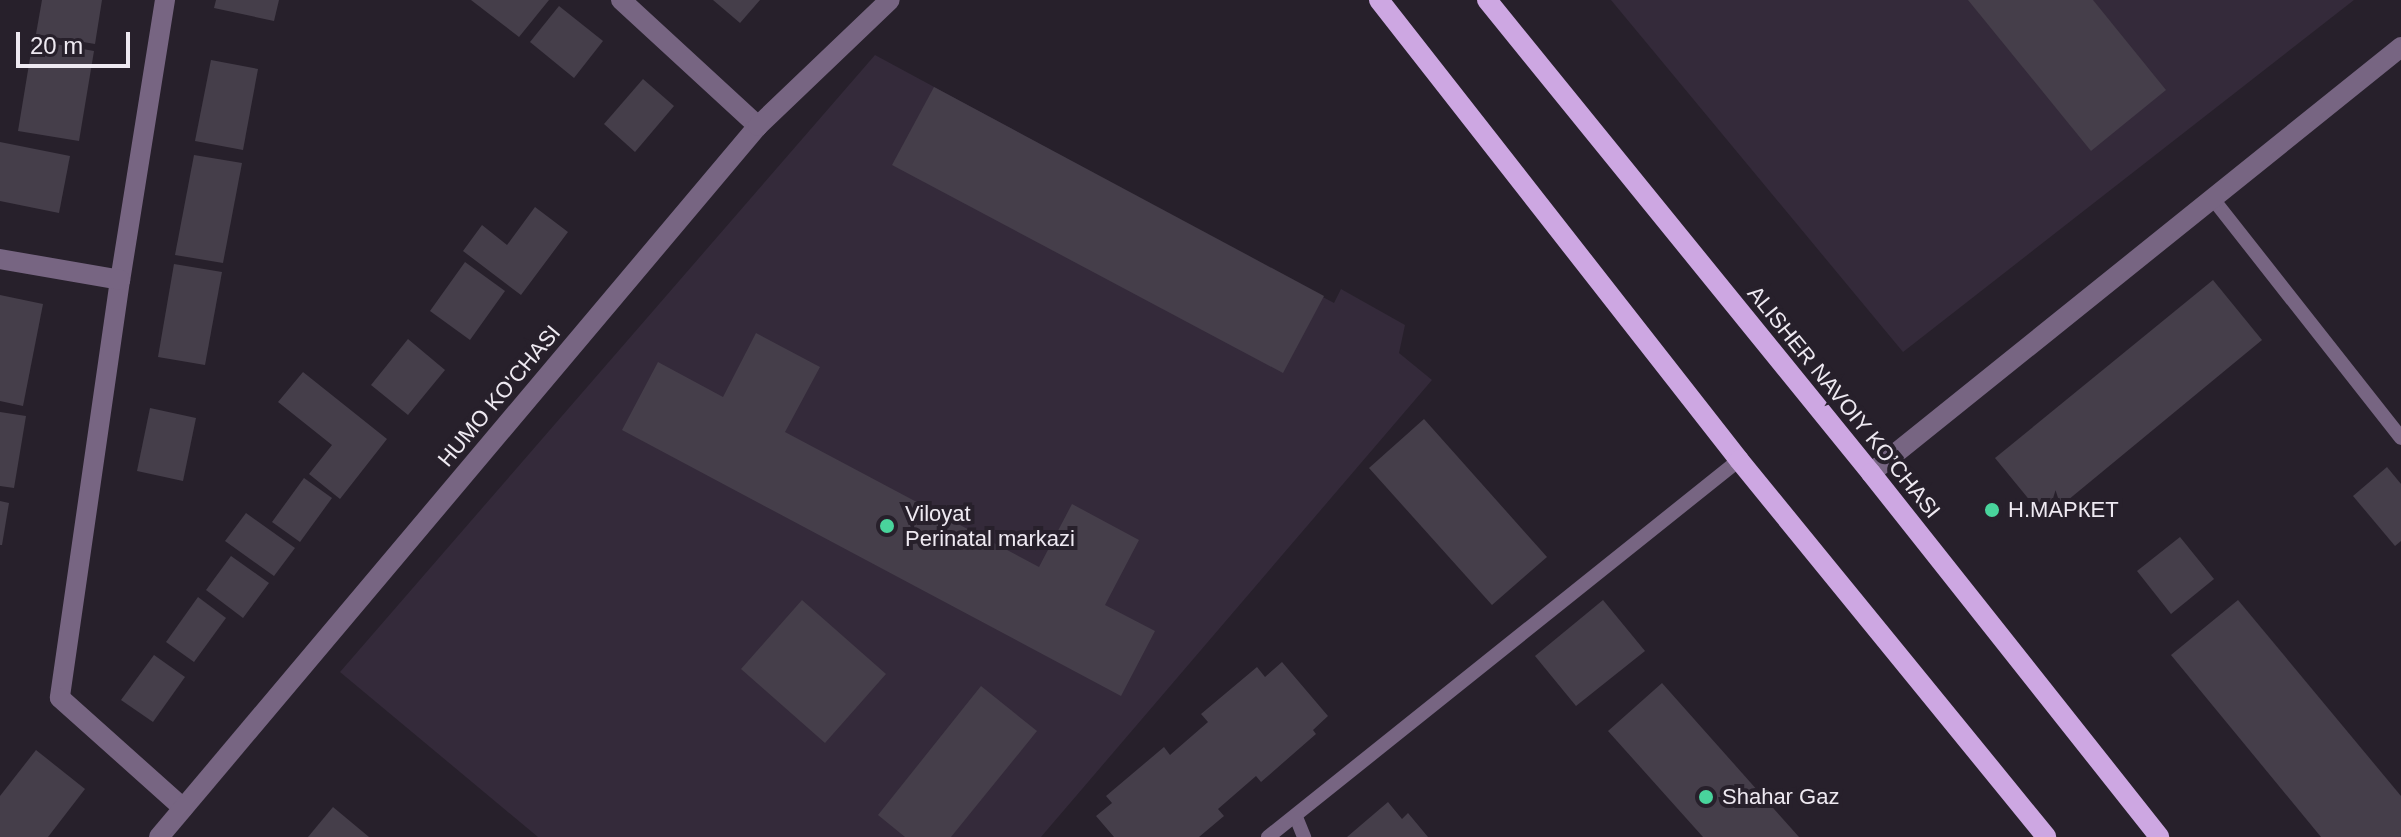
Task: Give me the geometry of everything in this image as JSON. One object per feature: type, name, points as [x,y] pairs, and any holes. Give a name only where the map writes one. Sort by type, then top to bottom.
[{"type":"main road","points":[[1379,0],[1739,460],[2046,837]]},
{"type":"main road","name":"ALISHER NAVOIY KO’CHASI","points":[[1487,0],[1871,473],[2159,837]]},
{"type":"street","points":[[165,0],[120,280],[60,698],[183,808]]},
{"type":"street","points":[[621,0],[758,126]]},
{"type":"street","name":"HUMO KO'CHASI","points":[[159,837],[758,126],[890,0]]},
{"type":"street","points":[[1871,473],[2401,47]]},
{"type":"street","points":[[0,259],[120,280]]},
{"type":"lane","points":[[2213,199],[2401,438]]},
{"type":"lane","points":[[1268,837],[1739,460]]},
{"type":"lane","points":[[1296,817],[1304,837]]},
{"type":"shaded area","points":[[1611,0],[2354,0],[1903,352]]},
{"type":"shaded area","name":"Viloyat Perinatal markazi","points":[[875,55],[1334,303],[1341,289],[1405,325],[1399,353],[1432,380],[1041,837],[538,837],[340,672]]},
{"type":"building","points":[[42,0],[102,0],[95,44],[36,34]]},
{"type":"building","points":[[216,0],[279,0],[274,21],[214,8]]},
{"type":"building","points":[[471,0],[549,0],[519,37]]},
{"type":"building","points":[[713,0],[760,0],[740,23]]},
{"type":"building","points":[[1968,0],[2093,0],[2166,90],[2091,151]]},
{"type":"building","points":[[559,6],[603,41],[574,78],[530,42]]},
{"type":"building","points":[[33,40],[94,51],[79,141],[18,131]]},
{"type":"building","points":[[211,60],[258,69],[243,150],[195,141]]},
{"type":"building","points":[[643,79],[674,106],[635,152],[604,124]]},
{"type":"building","points":[[934,87],[1324,296],[1283,373],[892,165]]},
{"type":"building","points":[[0,142],[70,156],[59,213],[0,201]]},
{"type":"building","points":[[194,155],[242,163],[223,263],[175,255]]},
{"type":"building","points":[[535,207],[568,232],[521,295],[463,251],[482,225],[507,245]]},
{"type":"building","points":[[465,262],[505,291],[470,340],[430,311]]},
{"type":"building","points":[[174,264],[222,272],[205,365],[158,357]]},
{"type":"building","points":[[2213,280],[2262,340],[2045,519],[1995,458]]},
{"type":"building","points":[[0,295],[43,304],[23,406],[0,401]]},
{"type":"building","points":[[756,333],[820,367],[785,432],[1039,567],[1072,504],[1139,540],[1105,605],[1155,631],[1121,696],[622,430],[658,362],[723,397]]},
{"type":"building","points":[[408,339],[445,370],[408,415],[371,385]]},
{"type":"building","points":[[303,372],[387,439],[340,499],[309,474],[332,445],[278,402]]},
{"type":"building","points":[[150,408],[196,418],[183,481],[137,471]]},
{"type":"building","points":[[0,412],[26,416],[14,488],[0,486]]},
{"type":"building","points":[[1424,419],[1547,557],[1492,605],[1369,468]]},
{"type":"building","points":[[2387,467],[2401,484],[2401,541],[2395,546],[2353,496]]},
{"type":"building","points":[[304,478],[332,498],[300,542],[272,522]]},
{"type":"building","points":[[0,501],[9,503],[2,545],[0,545]]},
{"type":"building","points":[[246,513],[295,548],[274,576],[225,541]]},
{"type":"building","points":[[2180,537],[2214,579],[2171,614],[2137,571]]},
{"type":"building","points":[[231,556],[269,583],[243,618],[206,590]]},
{"type":"building","points":[[198,597],[226,618],[194,662],[166,642]]},
{"type":"building","points":[[802,600],[886,674],[825,743],[741,669]]},
{"type":"building","points":[[1603,600],[1645,651],[1576,706],[1535,656]]},
{"type":"building","points":[[2238,600],[2401,796],[2401,837],[2321,837],[2171,655]]},
{"type":"building","points":[[154,655],[185,677],[153,722],[121,700]]},
{"type":"building","points":[[1282,662],[1328,716],[1313,730],[1316,734],[1261,782],[1256,776],[1218,809],[1224,816],[1199,837],[1114,837],[1096,816],[1112,803],[1106,796],[1164,747],[1170,755],[1208,722],[1201,714],[1257,667],[1265,677]]},
{"type":"building","points":[[1662,683],[1799,837],[1703,837],[1608,731]]},
{"type":"building","points":[[981,686],[1037,731],[951,837],[905,837],[878,815]]},
{"type":"building","points":[[36,750],[85,789],[48,837],[0,837],[0,796]]},
{"type":"building","points":[[1388,802],[1402,819],[1408,813],[1428,837],[1347,837]]},
{"type":"building","points":[[333,807],[369,837],[308,837]]},
{"type":"place","name":"Н.МАРКЕТ","points":[[1992,510]]},
{"type":"place","name":"Viloyat Perinatal markazi","points":[[887,526]]},
{"type":"place","name":"Shahar Gaz","points":[[1706,797]]}]
